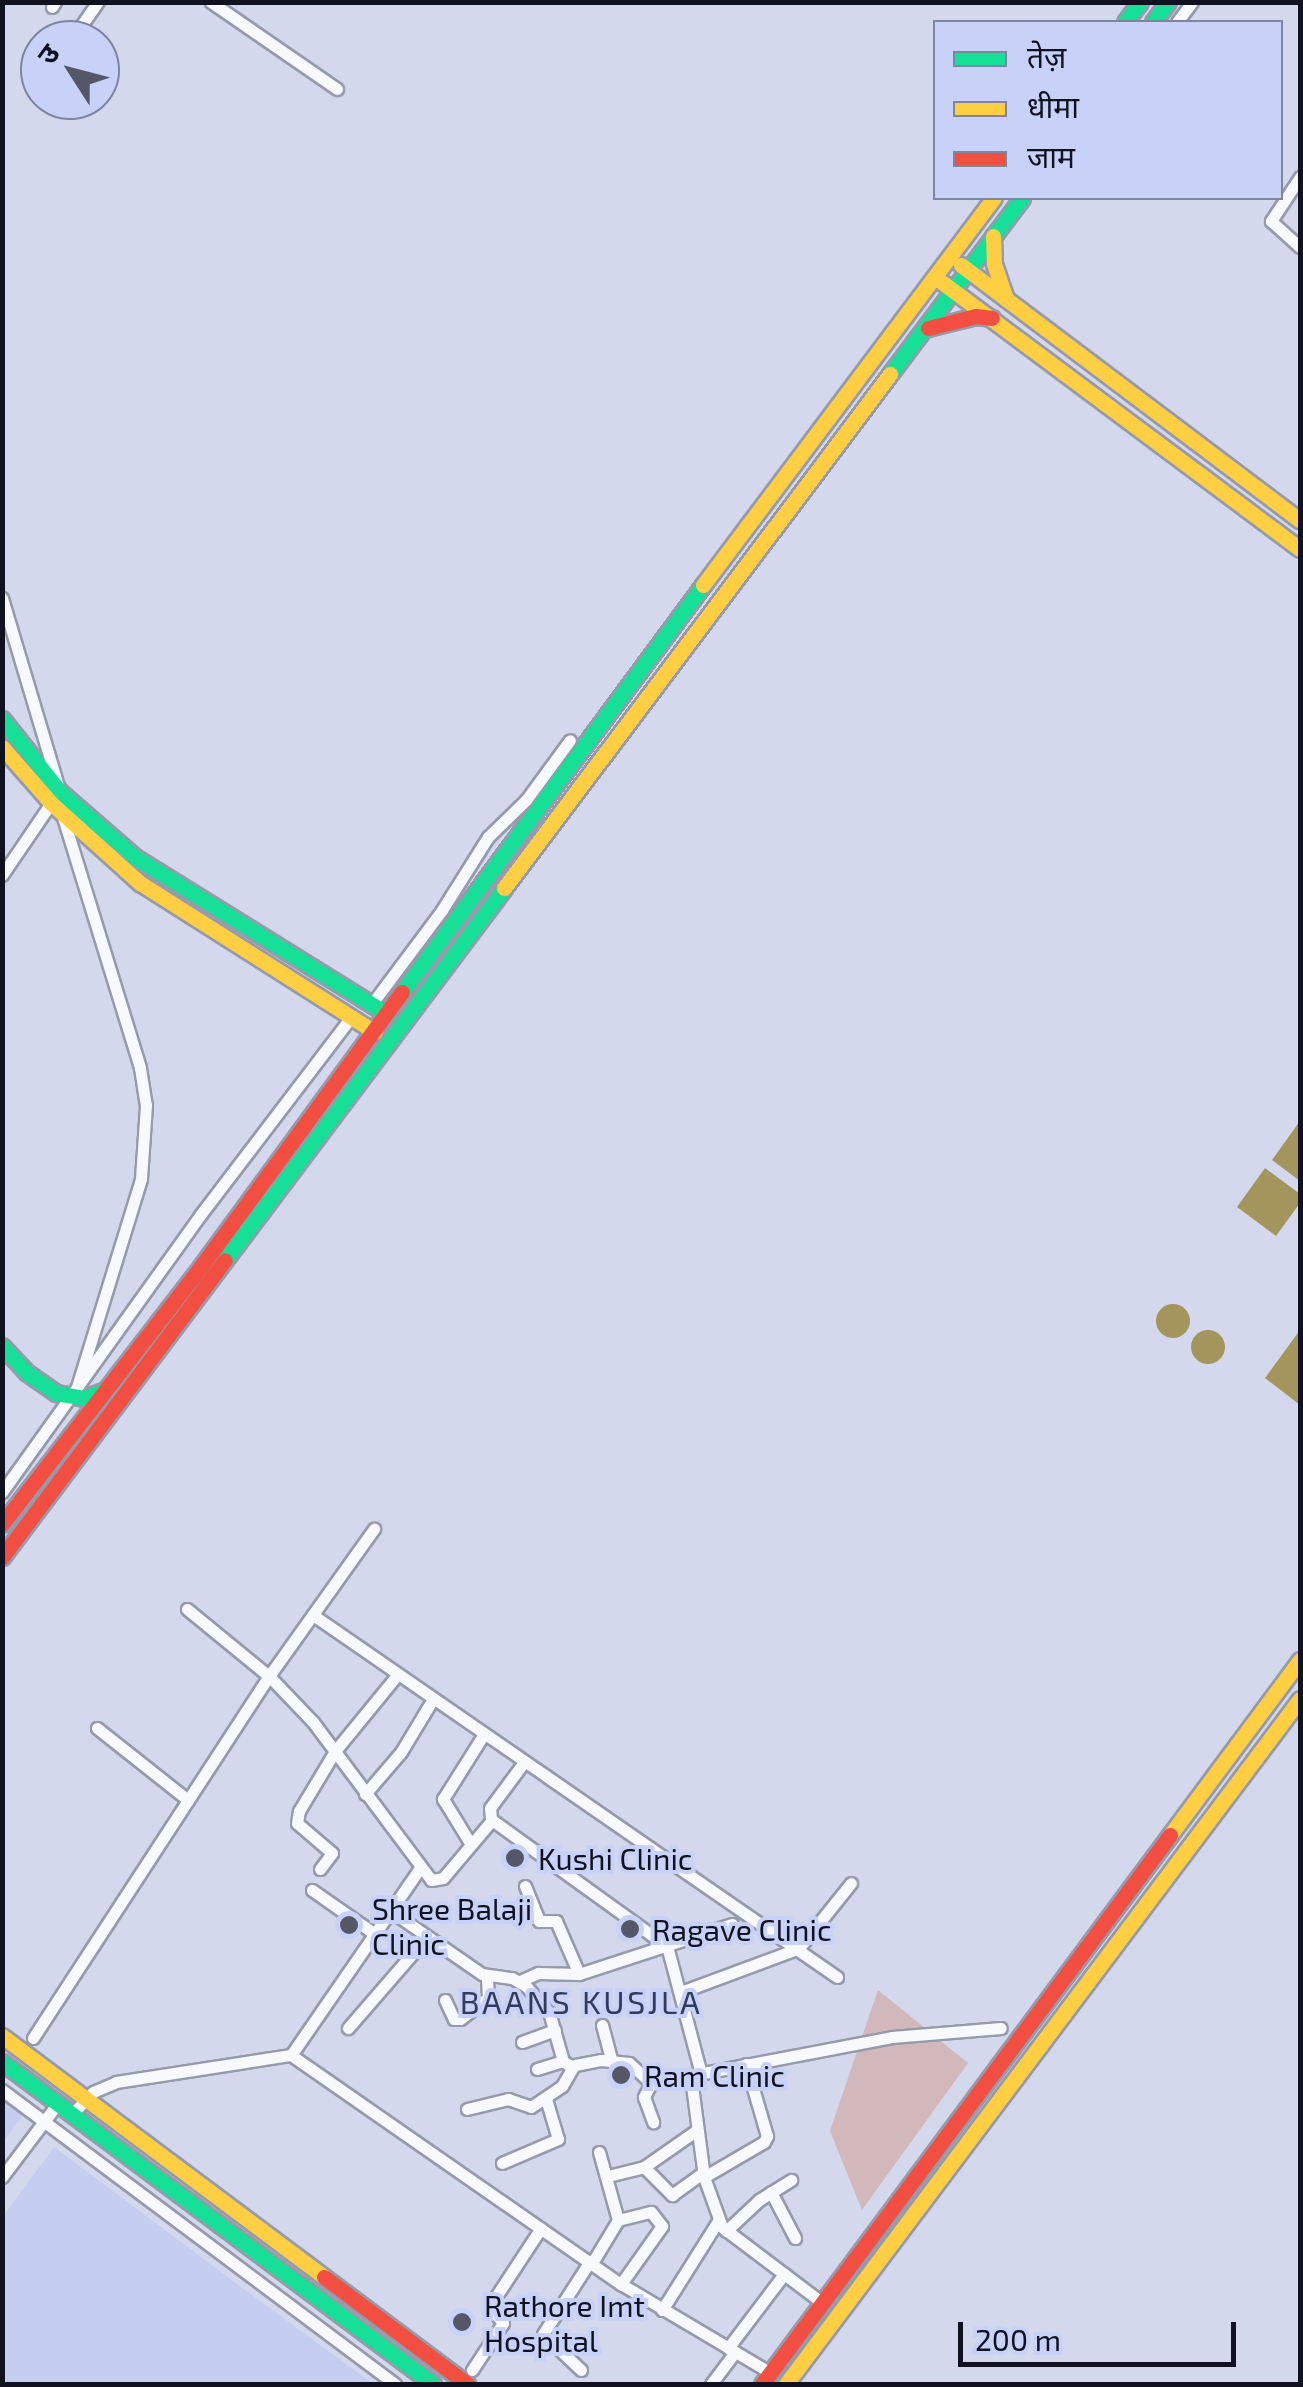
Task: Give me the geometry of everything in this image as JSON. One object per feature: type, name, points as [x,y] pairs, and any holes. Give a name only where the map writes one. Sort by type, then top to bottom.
[{"type":"main road","points":[[2,1557],[140,1376],[154,1341],[573,747],[993,200]]},
{"type":"main road","points":[[2,1524],[108,1388],[154,1341],[595,768],[1020,200]]},
{"type":"main road","points":[[993,236],[994,264],[1006,299]]},
{"type":"main road","points":[[950,257],[1300,520]]},
{"type":"main road","points":[[935,277],[1300,550]]},
{"type":"main road","points":[[921,332],[938,322],[992,318]]},
{"type":"main road","points":[[2,718],[58,803],[155,871],[387,1014]]},
{"type":"main road","points":[[2,747],[140,884],[374,1032]]},
{"type":"main road","points":[[573,747],[595,768]]},
{"type":"main road","points":[[2,1346],[40,1384],[74,1397],[90,1397],[140,1376]]},
{"type":"main road","points":[[766,2378],[1300,1660]]},
{"type":"main road","points":[[786,2384],[1300,1699]]},
{"type":"main road","points":[[2,2036],[470,2377]]},
{"type":"main road","points":[[2,2062],[433,2384]]},
{"type":"main road","points":[[854,2256],[873,2269]]},
{"type":"street","points":[[211,2],[337,89]]},
{"type":"street","points":[[1300,177],[1271,220],[1300,247]]},
{"type":"street","points":[[2,598],[6,628],[140,1068],[146,1105],[140,1179],[74,1397]]},
{"type":"street","points":[[371,1004],[442,910],[488,837],[573,747]]},
{"type":"street","points":[[2,875],[58,803]]},
{"type":"street","points":[[2,1492],[74,1397],[105,1346],[350,1017]]},
{"type":"street","points":[[33,2038],[269,1676],[374,1529]]},
{"type":"street","points":[[186,1609],[269,1676],[334,1752],[431,1880],[439,1881],[491,1819],[490,1808],[524,1762]]},
{"type":"street","points":[[313,1614],[837,1977]]},
{"type":"street","points":[[320,1869],[332,1853],[298,1823],[299,1811],[334,1752],[398,1674]]},
{"type":"street","points":[[365,1794],[401,1752],[434,1699]]},
{"type":"street","points":[[97,1728],[188,1800]]},
{"type":"street","points":[[470,1844],[443,1799],[484,1734]]},
{"type":"street","points":[[491,1819],[666,1946],[681,1992],[696,2076],[697,2130],[704,2174],[722,2226],[820,2301]]},
{"type":"street","points":[[291,2055],[372,1932],[420,1868]]},
{"type":"street","points":[[681,1992],[799,1948],[851,1882]]},
{"type":"street","points":[[524,1886],[539,1921],[556,1920],[579,1974]]},
{"type":"street","points":[[312,1890],[372,1932]]},
{"type":"street","points":[[388,1910],[487,1976],[520,1981],[538,1973],[579,1974],[732,1924]]},
{"type":"street","points":[[348,2028],[426,1938]]},
{"type":"street","points":[[446,2000],[454,2019],[469,2013],[488,1998],[487,1976]]},
{"type":"street","points":[[467,2109],[508,2099],[528,2107],[546,2100],[562,2086],[568,2064],[549,2012],[520,1981]]},
{"type":"street","points":[[602,2025],[612,2062]]},
{"type":"street","points":[[651,2083],[892,2037],[1002,2028]]},
{"type":"street","points":[[522,2042],[554,2030]]},
{"type":"street","points":[[72,2114],[84,2099],[116,2082],[291,2055],[621,2284],[731,2350],[766,2378]]},
{"type":"street","points":[[537,2068],[631,2063],[651,2083]]},
{"type":"street","points":[[644,2167],[672,2195],[764,2142],[767,2136],[746,2064]]},
{"type":"street","points":[[651,2083],[644,2097],[654,2122]]},
{"type":"street","points":[[2,2090],[395,2384]]},
{"type":"street","points":[[502,2164],[558,2139],[546,2100]]},
{"type":"street","points":[[2,2177],[58,2103]]},
{"type":"street","points":[[608,2176],[644,2167],[697,2130]]},
{"type":"street","points":[[599,2152],[618,2220]]},
{"type":"street","points":[[662,2310],[722,2226],[790,2180]]},
{"type":"street","points":[[771,2192],[795,2238]]},
{"type":"street","points":[[581,2370],[543,2334],[618,2220],[646,2210],[662,2226],[621,2284]]},
{"type":"street","points":[[470,2377],[503,2323],[492,2308],[493,2301],[541,2228]]},
{"type":"street","points":[[711,2384],[784,2274]]},
{"type":"shaded area","points":[[1300,1121],[1300,1181],[1272,1160]]},
{"type":"shaded area","points":[[1265,1168],[1300,1194],[1300,1203],[1276,1236],[1237,1207]]},
{"type":"shaded area","points":[[1173,1304],[1185,1309],[1190,1321],[1185,1333],[1173,1338],[1161,1333],[1156,1321],[1161,1309]]},
{"type":"shaded area","points":[[1208,1330],[1220,1335],[1225,1347],[1220,1359],[1208,1364],[1196,1359],[1191,1347],[1196,1335]]},
{"type":"shaded area","points":[[1300,1330],[1300,1405],[1265,1378]]},
{"type":"shaded area","points":[[878,1990],[968,2063],[862,2210],[830,2131]]},
{"type":"shaded area","points":[[2,2100],[23,2115],[3,2142],[2,2142]]},
{"type":"shaded area","points":[[54,2147],[373,2384],[3,2384],[3,2216]]},
{"type":"traffic: fast","points":[[1126,20],[1140,2]]},
{"type":"traffic: fast","points":[[1154,20],[1168,2]]},
{"type":"traffic: fast","points":[[890,374],[1020,200]]},
{"type":"traffic: fast","points":[[402,992],[703,585]]},
{"type":"traffic: fast","points":[[2,719],[60,792],[135,857],[387,1014]]},
{"type":"traffic: fast","points":[[225,1260],[504,888]]},
{"type":"traffic: fast","points":[[2,1346],[26,1372],[56,1393],[84,1398],[103,1391]]},
{"type":"traffic: fast","points":[[2,2062],[433,2384]]},
{"type":"traffic: slow","points":[[703,585],[992,200]]},
{"type":"traffic: slow","points":[[993,236],[994,264],[1006,299]]},
{"type":"traffic: slow","points":[[961,265],[1300,520]]},
{"type":"traffic: slow","points":[[935,277],[1300,549]]},
{"type":"traffic: slow","points":[[504,888],[890,374]]},
{"type":"traffic: slow","points":[[2,747],[51,803],[140,883],[375,1032]]},
{"type":"traffic: slow","points":[[1170,1835],[1300,1660]]},
{"type":"traffic: slow","points":[[786,2384],[1300,1699]]},
{"type":"traffic: slow","points":[[2,2036],[324,2277]]},
{"type":"traffic: jam","points":[[928,328],[976,316],[992,318]]},
{"type":"traffic: jam","points":[[2,1524],[194,1276],[402,992]]},
{"type":"traffic: jam","points":[[2,1557],[225,1260]]},
{"type":"traffic: jam","points":[[762,2384],[1170,1835]]},
{"type":"traffic: jam","points":[[324,2277],[467,2384]]},
{"type":"place","name":"Kushi Clinic","points":[[515,1858]]},
{"type":"place","name":"Shree Balaji Clinic","points":[[349,1925]]},
{"type":"place","name":"Ragave Clinic","points":[[630,1929]]},
{"type":"place","name":"Ram Clinic","points":[[621,2075]]},
{"type":"place","name":"Rathore Imt Hospital","points":[[462,2322]]},
{"type":"district","name":"BAANS KUSJLA","points":[[581,2001]]}]
